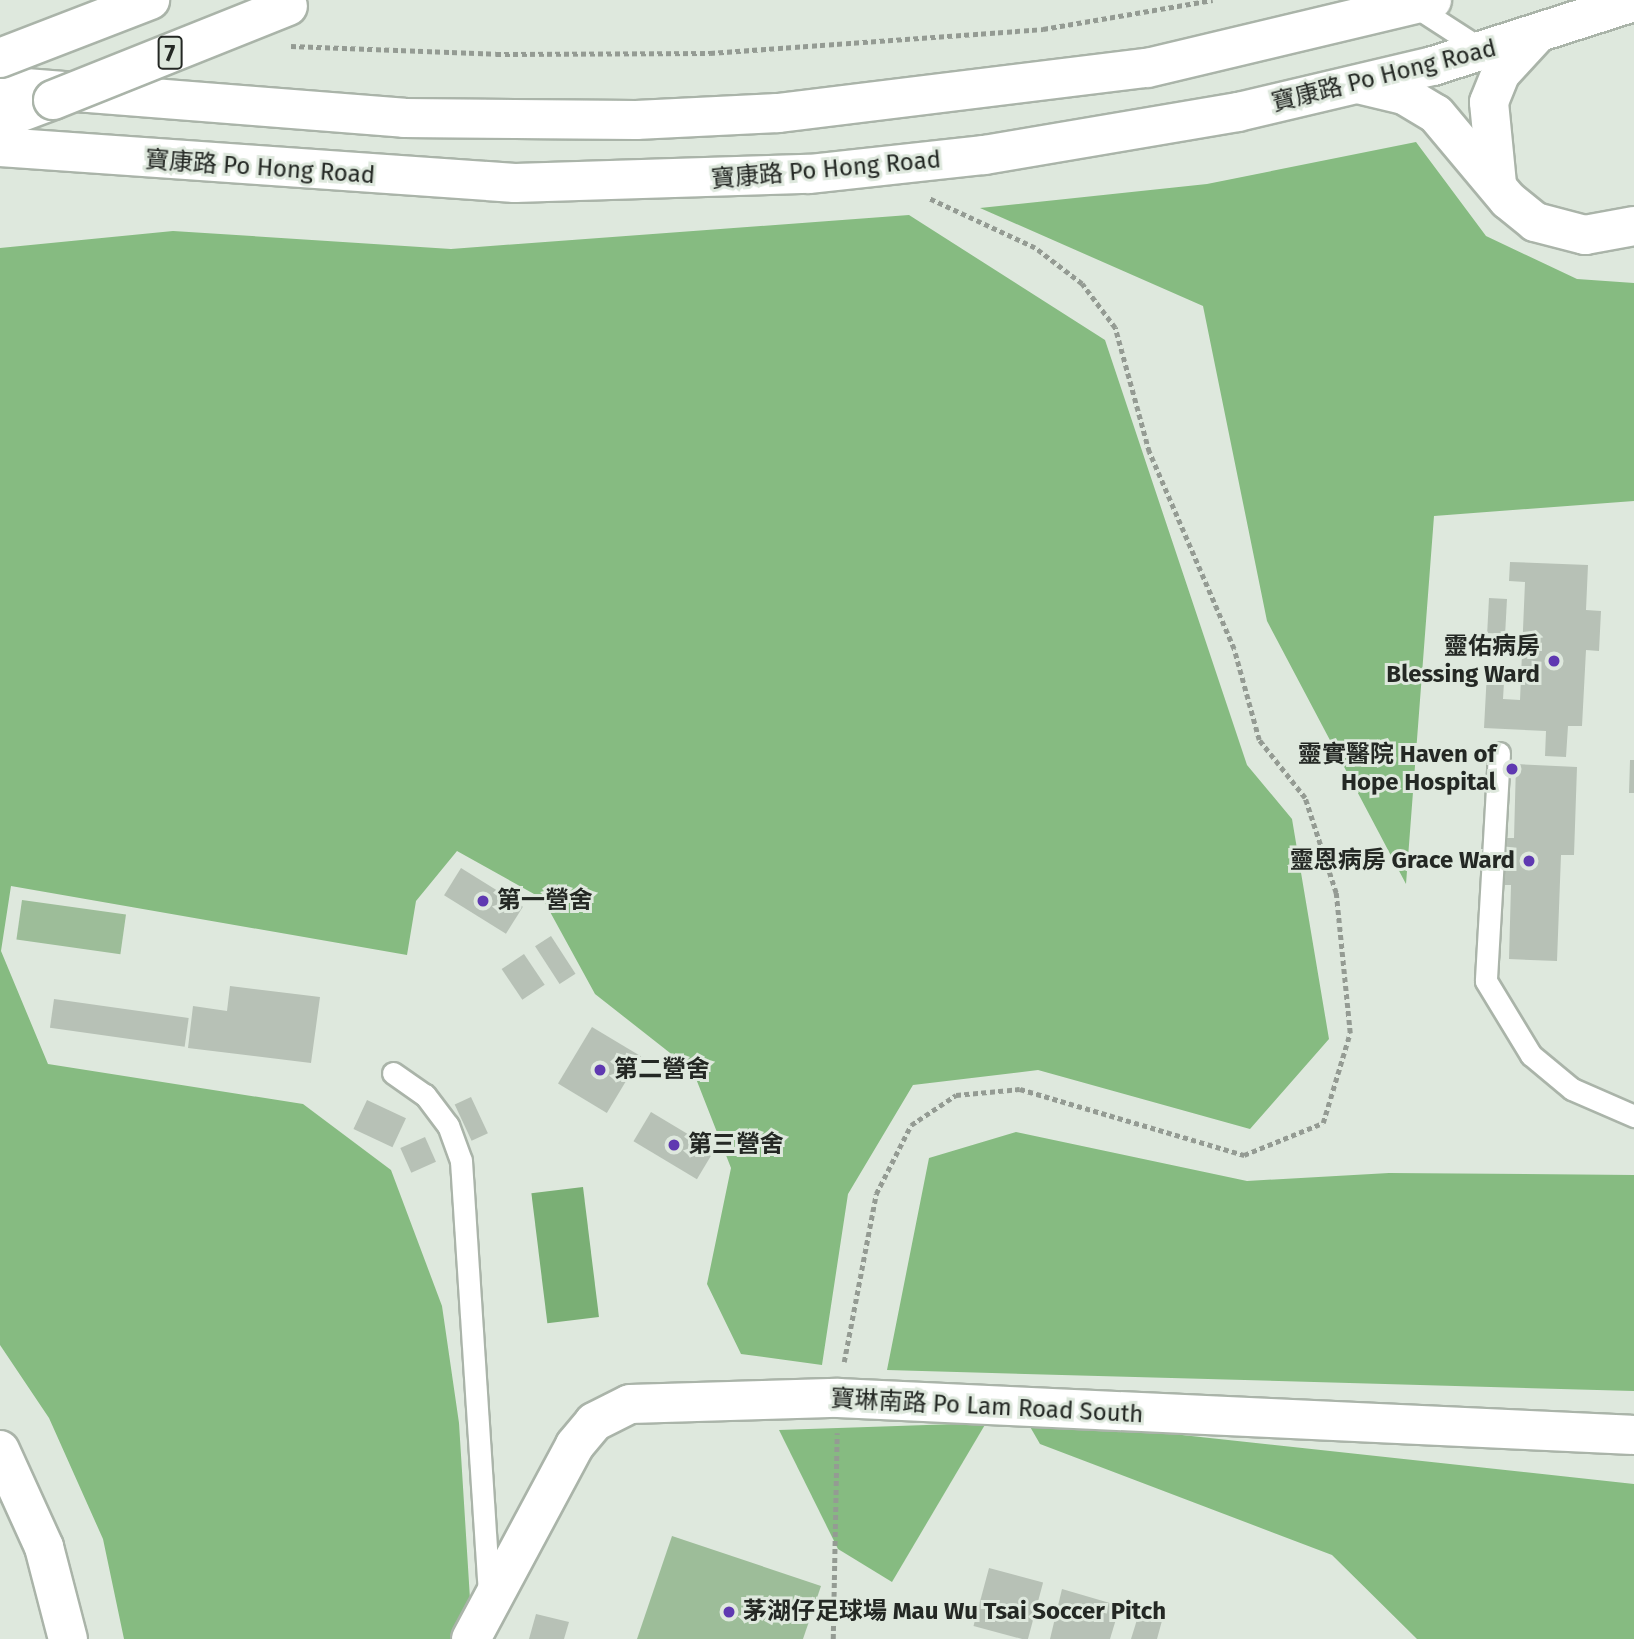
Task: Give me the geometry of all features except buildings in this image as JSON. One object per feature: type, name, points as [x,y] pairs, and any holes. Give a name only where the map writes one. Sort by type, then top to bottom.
[{"type":"main road","name":"7","points":[[0,58],[150,0]]},
{"type":"main road","name":"7","points":[[0,120],[304,0]]},
{"type":"main road","points":[[0,86],[404,118],[610,121],[778,113],[1147,68],[1419,2]]},
{"type":"main road","name":"寶康路 Po Hong Road","points":[[0,147],[424,180],[726,179],[1069,143],[1362,85],[1484,51],[1634,2]]},
{"type":"main road","points":[[1497,186],[1489,102],[1501,73],[1536,35]]},
{"type":"main road","points":[[1362,85],[1404,95],[1436,114],[1521,212],[1551,229],[1585,235],[1634,226]]},
{"type":"main road","name":"寶琳南路 Po Lam Road South","points":[[471,1639],[489,1598],[575,1445],[610,1411],[651,1402],[838,1398],[1634,1435]]},
{"type":"main road","points":[[0,1450],[44,1547],[68,1639]]},
{"type":"lane","points":[[1419,2],[1484,51]]},
{"type":"lane","points":[[1499,754],[1486,981],[1531,1055],[1573,1089],[1634,1116]]},
{"type":"lane","points":[[393,1073],[425,1095],[448,1125],[461,1161],[489,1598]]},
{"type":"path","points":[[277,45],[496,54],[710,53],[1043,29],[1213,0]]},
{"type":"path","points":[[833,1639],[838,1398],[876,1194],[911,1125],[956,1095],[1020,1089],[1244,1155],[1323,1123],[1350,1033],[1336,893],[1305,798],[1259,740],[1234,649],[1149,452],[1115,328],[1102,305],[1060,266],[968,216]]},
{"type":"shaded area","points":[[1416,142],[1486,236],[1577,279],[1634,283],[1634,501],[1434,516],[1406,884],[1267,621],[1203,306],[980,208],[1207,184]]},
{"type":"shaded area","points":[[909,215],[1105,340],[1247,765],[1292,819],[1329,1039],[1250,1129],[1038,1070],[913,1085],[848,1194],[822,1365],[741,1354],[707,1284],[731,1168],[693,1071],[595,994],[543,899],[457,851],[416,901],[407,955],[11,886],[1,951],[48,1064],[303,1104],[391,1170],[442,1306],[459,1423],[470,1599],[452,1639],[124,1639],[103,1539],[49,1418],[0,1345],[0,248],[173,231],[451,249]]},
{"type":"shaded area","points":[[22,900],[126,915],[120,954],[16,940]]},
{"type":"shaded area","points":[[1016,1132],[1247,1181],[1389,1173],[1634,1175],[1634,1391],[887,1370],[929,1158]]},
{"type":"shaded area","points":[[583,1187],[599,1317],[547,1323],[531,1193]]},
{"type":"shaded area","points":[[1025,1418],[1634,1484],[1634,1639],[1417,1639],[1332,1555],[1040,1444]]},
{"type":"shaded area","points":[[986,1423],[892,1582],[838,1549],[779,1430]]},
{"type":"shaded area","name":"茅湖仔足球場 Mau Wu Tsai Soccer Pitch","points":[[672,1536],[821,1586],[803,1639],[637,1639]]},
{"type":"place","name":"靈佑病房 Blessing Ward","points":[[1554,661]]},
{"type":"place","name":"靈實醫院 Haven of Hope Hospital","points":[[1512,769]]},
{"type":"place","name":"靈恩病房 Grace Ward","points":[[1529,861]]},
{"type":"place","name":"第一營舍","points":[[483,901]]},
{"type":"place","name":"第二營舍","points":[[600,1070]]},
{"type":"place","name":"第三營舍","points":[[674,1145]]},
{"type":"place","name":"茅湖仔足球場 Mau Wu Tsai Soccer Pitch","points":[[729,1612]]}]
